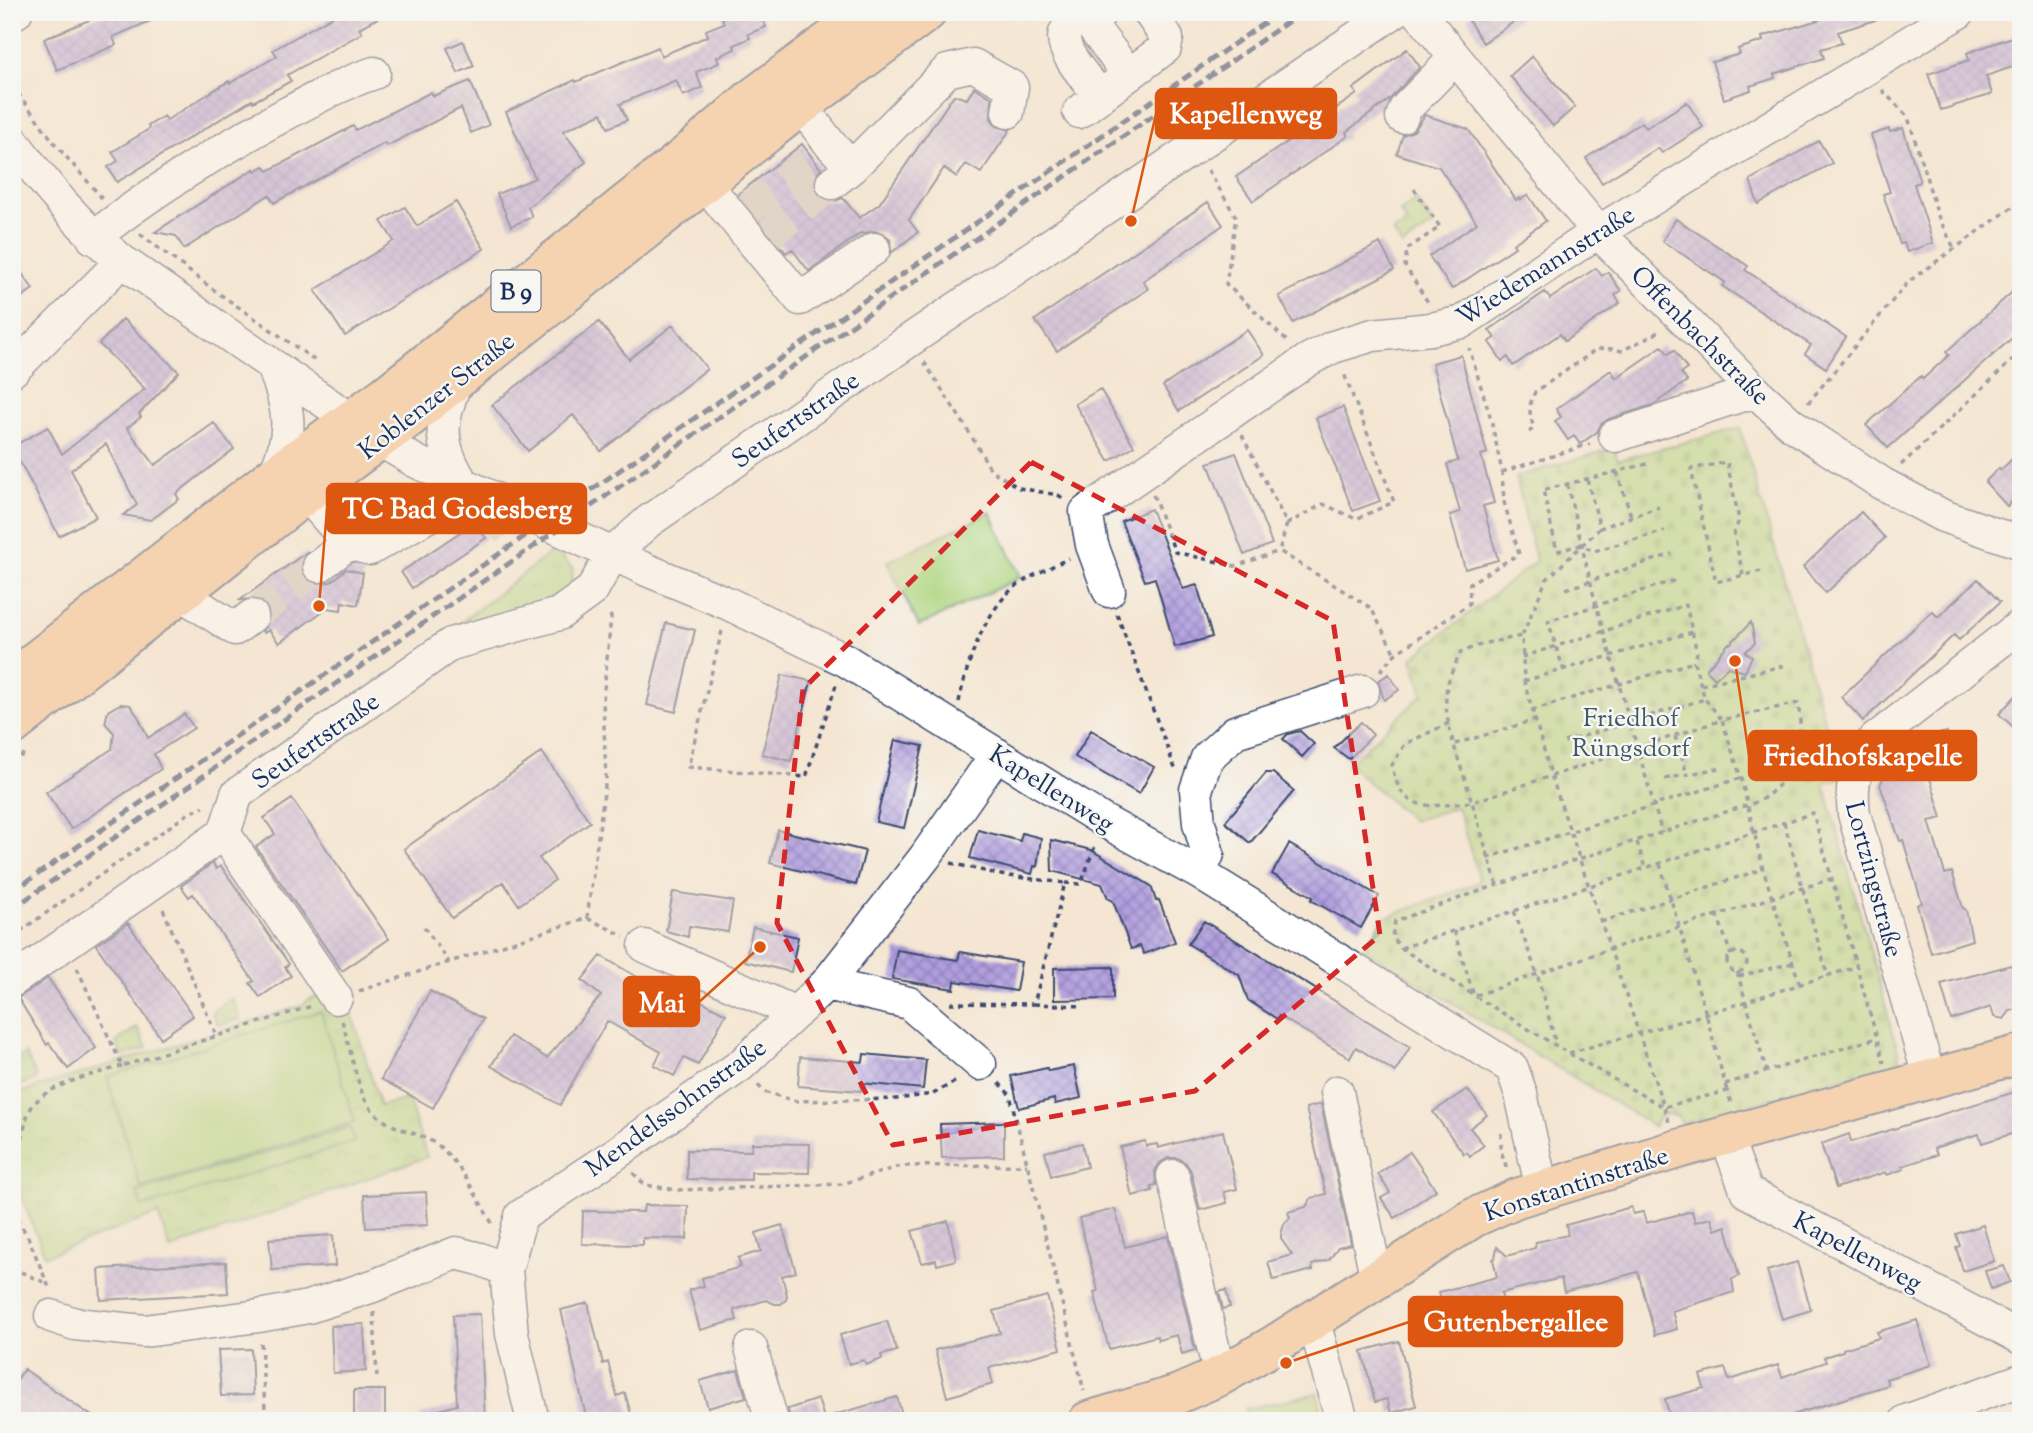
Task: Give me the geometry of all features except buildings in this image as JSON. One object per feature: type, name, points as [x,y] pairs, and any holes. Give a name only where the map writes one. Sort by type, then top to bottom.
[{"type":"main road","name":"Koblenzer Straße","points":[[12,679],[273,476],[456,382],[694,170],[752,98],[868,12]]},
{"type":"main road","name":"Koblenzer Straße","points":[[12,726],[306,494],[365,430],[396,388],[694,170],[801,106],[927,12]]},
{"type":"main road","points":[[12,750],[86,692],[181,594]]},
{"type":"main road","points":[[12,661],[33,649],[61,641]]},
{"type":"main road","name":"Konstantinstraße","points":[[1090,1420],[1175,1395],[1220,1376],[1377,1280],[1473,1217],[1517,1198],[1678,1149],[2021,1054]]},
{"type":"street","points":[[1086,12],[1065,32],[1064,40],[1066,51],[1090,104],[1158,54],[1167,43],[1167,38],[1149,12]]},
{"type":"street","points":[[1101,12],[1096,18],[1094,29],[1129,75]]},
{"type":"street","name":"Seufertstraße","points":[[224,833],[237,794],[451,644],[559,614],[592,590],[613,553],[649,521],[910,340],[1394,12]]},
{"type":"street","name":"Offenbachstraße","points":[[1418,12],[1598,232],[1791,424],[1881,483],[1943,516],[2021,543]]},
{"type":"street","name":"Wiedemannstraße","points":[[1086,512],[1320,354],[1373,335],[1453,324],[1598,232],[1959,12]]},
{"type":"street","points":[[1402,117],[1405,109],[1455,58]]},
{"type":"street","points":[[801,106],[822,151],[842,175],[947,71],[973,65],[1012,87],[1008,112]]},
{"type":"street","points":[[93,238],[120,216],[232,143],[346,82],[374,73]]},
{"type":"street","name":"Kapellenweg","points":[[12,140],[39,177],[93,238],[121,261],[274,369],[415,461],[729,604],[845,660],[1104,821],[1199,873],[1512,1068],[1521,1094],[1542,1190]]},
{"type":"street","points":[[694,170],[740,217],[800,299],[874,249]]},
{"type":"street","points":[[12,371],[121,261]]},
{"type":"street","points":[[273,476],[282,458],[289,422],[285,396],[274,369]]},
{"type":"street","points":[[306,494],[349,543],[370,548],[454,501],[463,484],[451,465],[443,433],[444,411],[456,382]]},
{"type":"street","points":[[1615,436],[1755,391]]},
{"type":"street","points":[[1086,512],[1092,545],[1109,591]]},
{"type":"street","points":[[319,566],[349,543]]},
{"type":"street","points":[[181,594],[235,629],[251,616]]},
{"type":"street","name":"Lortzingstraße","points":[[1930,1080],[1854,814],[1851,789],[1859,762],[1874,740],[2021,625]]},
{"type":"street","points":[[1199,873],[1208,854],[1199,823],[1196,789],[1207,758],[1235,732],[1363,691]]},
{"type":"street","name":"Mendelssohnstraße","points":[[533,1421],[512,1334],[506,1270],[521,1216],[614,1155],[741,1065],[826,984],[925,857],[997,754]]},
{"type":"street","points":[[12,981],[224,833],[336,998]]},
{"type":"street","points":[[645,946],[796,1013]]},
{"type":"street","points":[[826,984],[909,1003],[980,1064]]},
{"type":"street","points":[[1337,1092],[1377,1280]]},
{"type":"street","name":"Kapellenweg","points":[[1726,1137],[1747,1192],[2021,1338]]},
{"type":"street","points":[[1173,1176],[1220,1376]]},
{"type":"street","points":[[51,1300],[75,1324],[144,1331],[308,1307],[373,1286],[456,1253],[506,1270]]},
{"type":"street","points":[[1313,1319],[1342,1421]]},
{"type":"street","points":[[751,1348],[772,1421]]},
{"type":"street","points":[[1906,1421],[2021,1380]]},
{"type":"path","points":[[1864,72],[1908,117],[1938,216],[1954,248]]},
{"type":"path","points":[[12,85],[56,145],[132,228],[214,290],[321,364]]},
{"type":"path","points":[[1194,148],[1236,217],[1226,284],[1320,354],[1394,502],[1356,519],[1323,504],[1287,524]]},
{"type":"path","points":[[1363,691],[1395,654],[1469,604],[1470,583],[1519,554],[1504,502],[1502,472],[1491,419],[1453,324],[1405,266],[1407,249],[1440,227],[1414,189]]},
{"type":"path","points":[[1791,424],[1908,282],[2021,201]]},
{"type":"path","points":[[1529,432],[1534,428],[1529,408],[1535,392],[1596,350],[1605,348],[1623,351],[1636,341],[1650,338],[1679,314]]},
{"type":"path","points":[[910,340],[967,427],[991,470],[1019,488],[1058,495],[1086,512]]},
{"type":"path","points":[[1881,483],[2021,352]]},
{"type":"path","points":[[1232,414],[1287,524],[1279,551]]},
{"type":"path","points":[[1502,472],[1615,436]]},
{"type":"path","points":[[1743,575],[1734,534],[1739,520],[1727,461],[1691,469],[1716,582],[1743,575],[1760,570]]},
{"type":"path","points":[[1647,464],[1543,490],[1557,551],[1581,545],[1594,551],[1665,531]]},
{"type":"path","points":[[1617,472],[1631,516]]},
{"type":"path","points":[[1144,473],[1175,552],[1236,566],[1279,551]]},
{"type":"path","points":[[1587,479],[1600,528]]},
{"type":"path","points":[[1567,484],[1603,631],[1662,833]]},
{"type":"path","points":[[1659,507],[1600,528],[1546,580],[1522,636],[1522,657],[1524,681],[1551,775],[1678,1149]]},
{"type":"path","points":[[953,727],[974,646],[1012,589],[1092,545]]},
{"type":"path","points":[[1279,551],[1371,608],[1395,654]]},
{"type":"path","points":[[1566,589],[1672,554]]},
{"type":"path","points":[[1564,671],[1548,621],[1679,579]]},
{"type":"path","points":[[587,918],[606,778],[603,700],[611,617],[605,599],[592,590]]},
{"type":"path","points":[[1109,591],[1180,783],[1196,789]]},
{"type":"path","points":[[729,604],[688,767],[806,777],[845,660]]},
{"type":"path","points":[[1522,657],[1686,605],[1697,653],[1693,662],[1705,699],[1722,720],[1741,778],[1763,869],[1800,985]]},
{"type":"path","points":[[1524,681],[1692,632]]},
{"type":"path","points":[[1497,885],[1448,723],[1446,693],[1451,673],[1461,652],[1486,643],[1522,636]]},
{"type":"path","points":[[1532,710],[1693,662]]},
{"type":"path","points":[[1701,685],[1787,666]]},
{"type":"path","points":[[1564,742],[1705,699]]},
{"type":"path","points":[[1448,723],[1405,744],[1392,765],[1395,783],[1405,797],[1418,805],[1472,802],[1722,720],[1798,703],[1802,727],[1796,757],[1769,795],[1757,802],[1497,885],[1395,921],[1392,937],[1401,948],[1474,996],[1664,1107],[1727,1091]]},
{"type":"path","points":[[1455,744],[1535,720]]},
{"type":"path","points":[[1675,736],[1687,774]]},
{"type":"path","points":[[1665,779],[1718,768]]},
{"type":"path","points":[[1487,858],[1741,778]]},
{"type":"path","points":[[12,937],[189,813],[237,794]]},
{"type":"path","points":[[1401,948],[1813,813],[1884,1063]]},
{"type":"path","points":[[925,857],[1001,876],[1081,884],[1104,821]]},
{"type":"path","points":[[1784,822],[1828,976]]},
{"type":"path","points":[[1637,842],[1646,868]]},
{"type":"path","points":[[1660,864],[1730,1103],[1743,1100]]},
{"type":"path","points":[[1601,922],[1763,869]]},
{"type":"path","points":[[1474,996],[1680,926],[1831,879]]},
{"type":"path","points":[[1034,1004],[1065,883]]},
{"type":"path","points":[[153,884],[217,1037]]},
{"type":"path","points":[[1514,911],[1537,974],[1557,1046]]},
{"type":"path","points":[[1717,914],[1731,954]]},
{"type":"path","points":[[12,1156],[22,1142],[30,1108],[47,1092],[122,1066],[587,918],[645,946]]},
{"type":"path","points":[[424,927],[449,962]]},
{"type":"path","points":[[1454,931],[1474,996]]},
{"type":"path","points":[[66,944],[122,1066]]},
{"type":"path","points":[[1738,974],[1746,967],[1746,957],[1740,952],[1731,954],[1727,960],[1728,965],[1738,974],[1793,964]]},
{"type":"path","points":[[1569,1053],[1746,1002],[1855,966]]},
{"type":"path","points":[[1738,974],[1767,1072]]},
{"type":"path","points":[[336,998],[366,1102],[378,1116],[400,1130],[432,1141],[456,1164],[495,1229],[514,1235]]},
{"type":"path","points":[[909,1003],[1083,1006]]},
{"type":"path","points":[[1725,1084],[1877,1038]]},
{"type":"path","points":[[741,1065],[764,1092],[796,1101],[897,1099],[933,1094],[980,1064],[1010,1095],[1090,1420]]},
{"type":"path","points":[[614,1155],[645,1185],[678,1190],[842,1184],[901,1166],[1027,1165]]},
{"type":"path","points":[[12,1210],[51,1300]]},
{"type":"path","points":[[12,1268],[51,1300]]},
{"type":"path","points":[[373,1286],[377,1379]]},
{"type":"path","points":[[259,1316],[265,1409]]},
{"type":"highlighted area","points":[[1031,462],[1333,621],[1380,935],[1195,1091],[893,1145],[777,923],[803,689]]},
{"type":"green space","points":[[1416,200],[1433,225],[1402,246],[1393,232],[1407,223],[1400,212]]},
{"type":"green space","name":"Friedhof Rüngsdorf","points":[[1740,428],[1841,778],[1824,783],[1901,1062],[1682,1124],[1678,1116],[1666,1114],[1658,1118],[1655,1127],[1364,949],[1384,918],[1480,882],[1457,807],[1413,821],[1348,764],[1423,694],[1412,658],[1536,561],[1516,477],[1614,448],[1618,460]]},
{"type":"green space","points":[[990,512],[1021,577],[919,626],[887,562]]},
{"type":"green space","points":[[477,520],[495,521],[509,528],[491,539]]},
{"type":"green space","points":[[553,551],[573,569],[571,585],[555,602],[456,626]]},
{"type":"green space","points":[[344,987],[380,1106],[408,1099],[427,1157],[170,1249],[158,1214],[45,1256],[12,1173],[12,1095],[301,1006],[310,999]]},
{"type":"green space","points":[[232,998],[240,1019],[218,1025],[212,1012]]},
{"type":"green space","points":[[321,1011],[355,1122],[141,1188],[107,1077]]},
{"type":"green space","points":[[137,1027],[147,1048],[122,1056],[116,1042]]},
{"type":"green space","points":[[26,1054],[37,1079],[12,1088],[12,1062]]},
{"type":"green space","points":[[350,1127],[354,1142],[142,1207],[137,1192]]},
{"type":"green space","points":[[1317,1393],[1325,1421],[1248,1421],[1245,1409]]},
{"type":"tunnel","points":[[745,212],[813,158]]},
{"type":"tunnel","points":[[765,238],[832,183]]},
{"type":"tunnel","points":[[252,616],[319,566]]},
{"type":"railway","points":[[12,892],[1280,12]]},
{"type":"railway","points":[[12,909],[1302,12]]},
{"type":"place","name":"Kapellenweg","points":[[1131,221]]},
{"type":"place","name":"TC Bad Godesberg","points":[[319,606]]},
{"type":"place","name":"Friedhofskapelle","points":[[1735,661]]},
{"type":"place","name":"Mai","points":[[760,947]]},
{"type":"place","name":"Gutenbergallee","points":[[1286,1363]]}]
